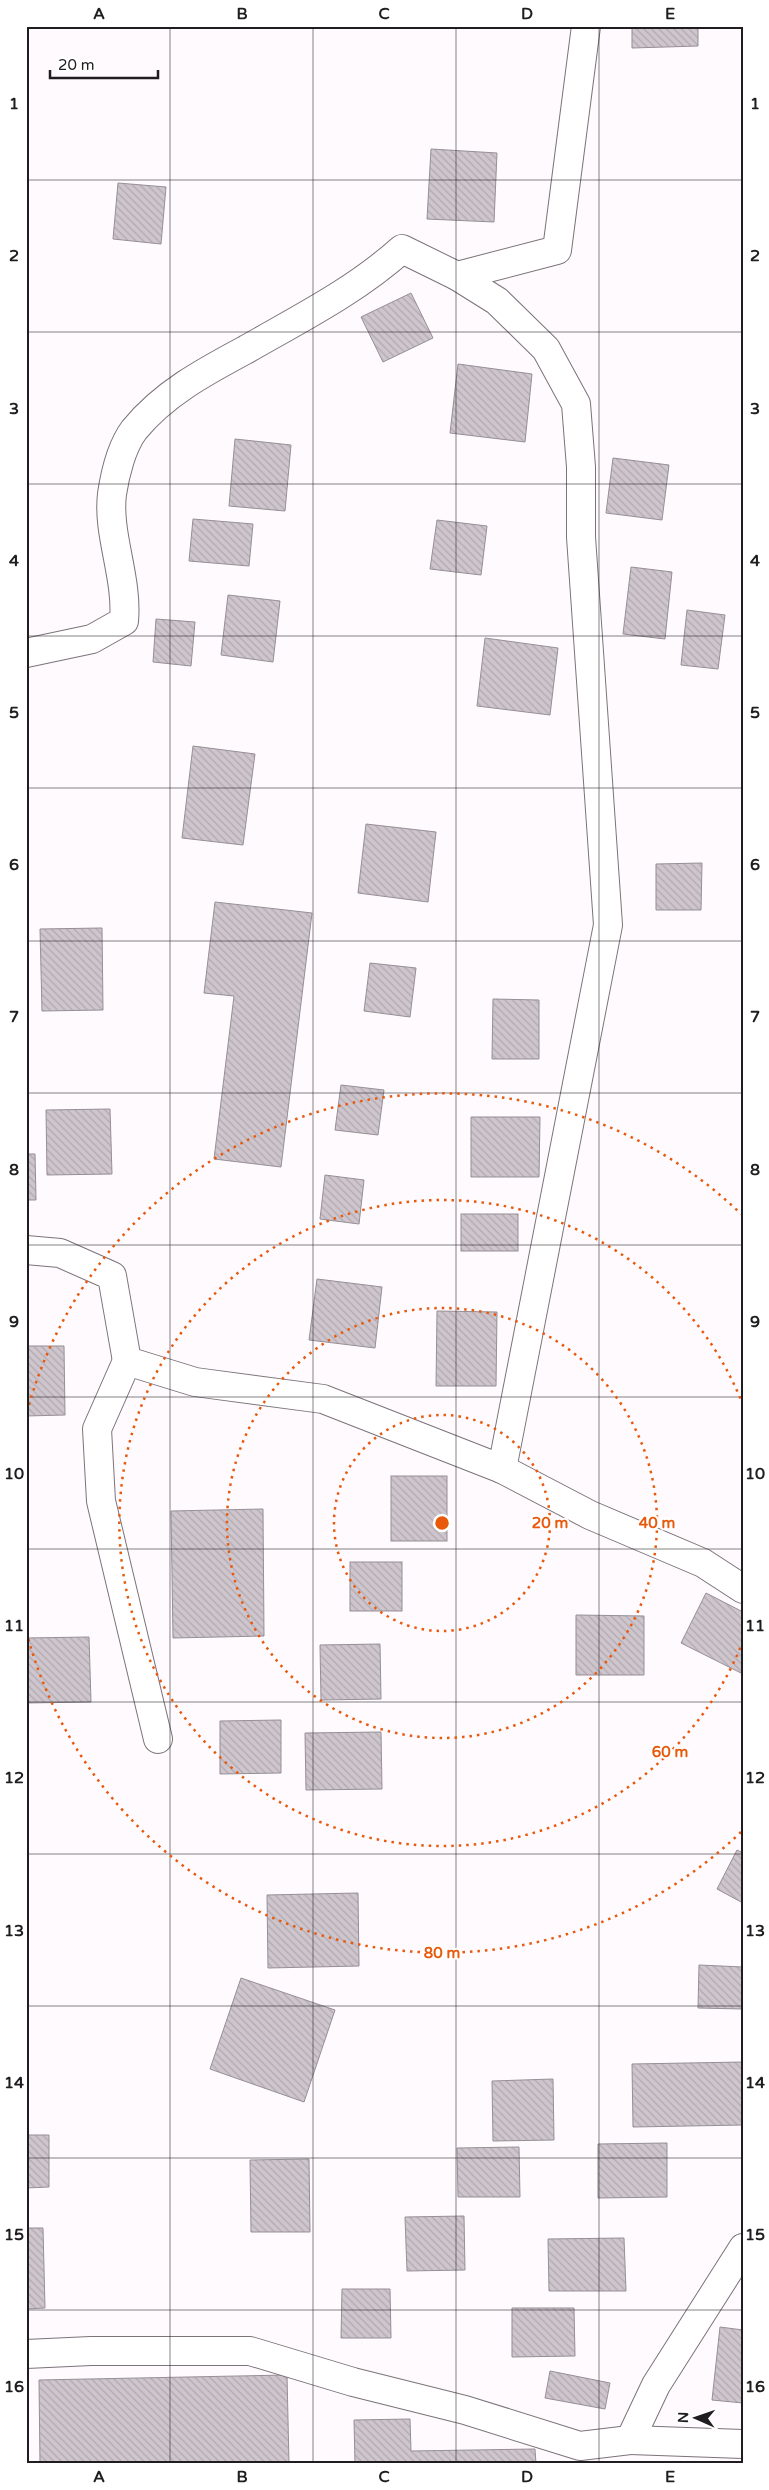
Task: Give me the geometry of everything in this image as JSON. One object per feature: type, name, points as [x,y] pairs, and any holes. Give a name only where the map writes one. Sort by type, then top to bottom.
[{"type":"street","points":[[457,276],[557,250],[586,26]]},
{"type":"street","points":[[26,652],[92,639],[124,621],[126,600],[114,526],[112,495],[120,461],[133,431],[170,394],[343,295],[402,249],[457,276],[497,301],[546,349],[576,404],[582,467],[581,537],[608,925],[502,1469]]},
{"type":"street","points":[[26,1250],[60,1253],[112,1276],[127,1361],[97,1429],[101,1501],[158,1739]]},
{"type":"street","points":[[127,1361],[195,1382],[323,1399],[502,1469],[590,1515],[703,1563],[743,1589]]},
{"type":"street","points":[[630,2440],[656,2385],[743,2248]]},
{"type":"street","points":[[26,2354],[91,2351],[250,2351],[353,2382],[465,2410],[579,2455],[630,2440],[743,2444]]},
{"type":"building","points":[[632,26],[698,26],[698,46],[632,48]]},
{"type":"building","points":[[431,149],[497,153],[494,222],[427,219]]},
{"type":"building","points":[[118,183],[166,187],[161,244],[113,239]]},
{"type":"building","points":[[411,293],[433,338],[383,362],[361,317]]},
{"type":"building","points":[[458,364],[532,374],[525,442],[450,433]]},
{"type":"building","points":[[235,439],[291,445],[285,511],[229,506]]},
{"type":"building","points":[[613,458],[669,465],[662,520],[606,513]]},
{"type":"building","points":[[193,519],[253,524],[249,566],[189,561]]},
{"type":"building","points":[[437,520],[487,526],[481,575],[430,569]]},
{"type":"building","points":[[631,567],[672,572],[665,639],[623,634]]},
{"type":"building","points":[[228,595],[280,601],[273,662],[221,655]]},
{"type":"building","points":[[687,610],[725,615],[718,669],[681,665]]},
{"type":"building","points":[[156,619],[195,622],[191,666],[153,662]]},
{"type":"building","points":[[485,638],[558,648],[550,715],[477,706]]},
{"type":"building","points":[[193,746],[255,754],[243,845],[182,838]]},
{"type":"building","points":[[366,824],[436,832],[428,902],[358,893]]},
{"type":"building","points":[[702,863],[701,910],[656,910],[656,864]]},
{"type":"building","points":[[215,902],[312,913],[281,1167],[214,1159],[234,996],[204,993]]},
{"type":"building","points":[[102,928],[103,1010],[42,1011],[40,929]]},
{"type":"building","points":[[370,963],[416,968],[410,1017],[364,1011]]},
{"type":"building","points":[[493,999],[539,1000],[539,1059],[492,1059]]},
{"type":"building","points":[[341,1085],[384,1090],[378,1135],[335,1130]]},
{"type":"building","points":[[110,1109],[112,1174],[47,1175],[46,1110]]},
{"type":"building","points":[[471,1117],[540,1117],[539,1177],[471,1177]]},
{"type":"building","points":[[26,1154],[35,1154],[36,1200],[26,1200]]},
{"type":"building","points":[[325,1175],[364,1180],[359,1224],[320,1219]]},
{"type":"building","points":[[461,1214],[518,1214],[518,1251],[461,1251]]},
{"type":"building","points":[[317,1279],[382,1287],[375,1348],[309,1340]]},
{"type":"building","points":[[437,1311],[497,1312],[496,1386],[436,1386]]},
{"type":"building","points":[[26,1346],[64,1346],[65,1415],[26,1416]]},
{"type":"building","points":[[391,1476],[447,1476],[447,1541],[391,1541]]},
{"type":"building","points":[[263,1509],[264,1636],[173,1638],[171,1511]]},
{"type":"building","points":[[350,1562],[402,1562],[402,1611],[350,1611]]},
{"type":"building","points":[[706,1593],[743,1612],[743,1674],[681,1643]]},
{"type":"building","points":[[576,1615],[644,1616],[644,1675],[576,1675]]},
{"type":"building","points":[[89,1637],[91,1702],[26,1703],[26,1638]]},
{"type":"building","points":[[380,1644],[381,1699],[321,1700],[320,1645]]},
{"type":"building","points":[[281,1720],[281,1773],[220,1774],[220,1721]]},
{"type":"building","points":[[381,1732],[382,1789],[306,1790],[305,1733]]},
{"type":"building","points":[[737,1850],[743,1853],[743,1903],[717,1889]]},
{"type":"building","points":[[358,1893],[359,1966],[268,1968],[267,1895]]},
{"type":"building","points":[[699,1965],[743,1967],[743,2009],[698,2008]]},
{"type":"building","points":[[241,1978],[335,2010],[304,2102],[210,2069]]},
{"type":"building","points":[[743,2062],[743,2125],[633,2127],[632,2064]]},
{"type":"building","points":[[553,2079],[554,2140],[493,2141],[492,2081]]},
{"type":"building","points":[[26,2135],[49,2135],[49,2187],[26,2188]]},
{"type":"building","points":[[667,2143],[667,2197],[598,2198],[598,2144]]},
{"type":"building","points":[[519,2147],[520,2197],[458,2197],[457,2148]]},
{"type":"building","points":[[309,2159],[310,2232],[251,2232],[250,2160]]},
{"type":"building","points":[[464,2216],[465,2270],[407,2271],[405,2217]]},
{"type":"building","points":[[26,2228],[43,2228],[45,2308],[26,2309]]},
{"type":"building","points":[[624,2238],[626,2291],[549,2291],[548,2239]]},
{"type":"building","points":[[342,2289],[390,2289],[391,2338],[341,2338]]},
{"type":"building","points":[[512,2308],[574,2308],[575,2356],[512,2357]]},
{"type":"building","points":[[720,2327],[743,2330],[743,2403],[712,2400]]},
{"type":"building","points":[[550,2371],[610,2383],[605,2409],[545,2398]]},
{"type":"building","points":[[287,2375],[289,2464],[40,2464],[39,2380]]},
{"type":"building","points":[[410,2419],[411,2451],[535,2449],[536,2464],[355,2464],[354,2420]]}]
